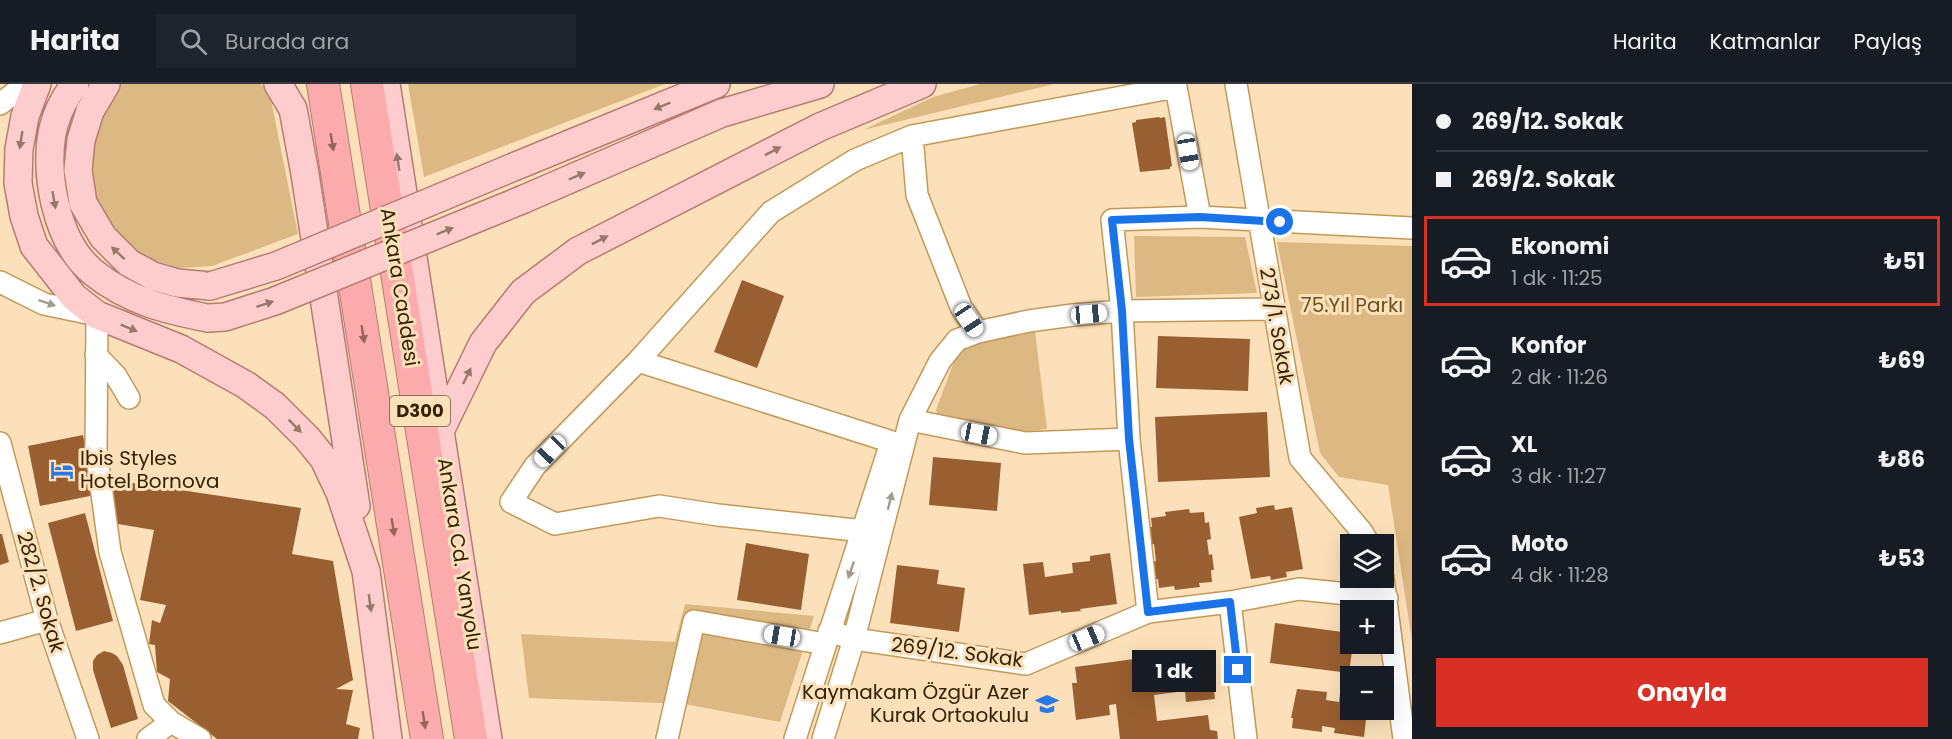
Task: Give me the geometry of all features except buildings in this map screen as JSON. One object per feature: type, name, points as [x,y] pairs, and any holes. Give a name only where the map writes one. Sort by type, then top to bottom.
[{"type":"highway","name":"D300","points":[[323,84],[427,739]]},
{"type":"highway","name":"Ankara Caddesi","points":[[367,84],[471,739]]},
{"type":"main road","points":[[37,84],[25,116],[19,149],[18,183],[24,216],[34,246],[74,297],[97,315],[181,349],[246,385],[275,406],[324,459],[340,493],[366,572]]},
{"type":"main road","points":[[75,84],[65,97],[54,125],[50,153],[50,178],[56,210],[70,244],[92,272],[120,291],[158,308],[208,318],[225,317],[275,301],[524,199],[722,113],[820,84]]},
{"type":"main road","points":[[106,84],[90,111],[81,140],[78,170],[83,203],[103,237],[129,263],[153,276],[177,283],[210,286],[276,266],[716,84]]},
{"type":"main road","points":[[278,84],[292,109],[305,174],[366,572],[388,739]]},
{"type":"main road","name":"Ankara Cd. Yanyolu","points":[[386,84],[488,739]]},
{"type":"main road","points":[[441,429],[483,343],[523,292],[578,251],[820,127],[922,84]]},
{"type":"street","points":[[0,104],[26,84]]},
{"type":"street","name":"273/1. Sokak","points":[[1236,84],[1300,458],[1363,534]]},
{"type":"street","points":[[864,531],[659,506],[555,524],[511,502],[535,466],[638,361],[771,212],[855,160],[912,136],[1175,86],[1200,217]]},
{"type":"street","points":[[912,136],[917,195],[961,307],[978,332]]},
{"type":"street","points":[[1148,612],[1129,439],[1122,311],[1112,220],[1200,217],[1412,228]]},
{"type":"street","points":[[0,282],[44,304],[97,315],[96,450],[110,552],[154,705],[171,722],[200,739]]},
{"type":"street","points":[[795,739],[892,442],[910,420],[940,361],[957,340],[978,332],[1029,321],[1122,311],[1273,309]]},
{"type":"street","points":[[96,355],[116,376],[129,398]]},
{"type":"street","points":[[638,361],[892,442]]},
{"type":"street","points":[[910,420],[1025,443],[1129,439]]},
{"type":"street","points":[[823,739],[854,639],[910,420]]},
{"type":"street","name":"282/2. Sokak","points":[[0,443],[47,620],[88,739]]},
{"type":"street","points":[[1385,588],[1406,705],[1404,739]]},
{"type":"street","name":"269/12. Sokak","points":[[667,739],[694,621],[827,638],[854,639],[1026,664],[1148,612],[1230,602],[1299,589],[1385,588]]},
{"type":"street","points":[[1230,602],[1246,739]]},
{"type":"street","points":[[0,633],[47,620]]},
{"type":"street","points":[[148,739],[171,722]]},
{"type":"green space","points":[[121,84],[261,84],[270,95],[298,234],[212,266],[180,268],[125,247],[94,210],[86,179],[101,106]]},
{"type":"green space","points":[[408,84],[665,84],[424,177]]},
{"type":"green space","points":[[980,84],[1054,84],[863,130],[933,97]]},
{"type":"green space","points":[[1134,236],[1245,237],[1257,293],[1136,297]]},
{"type":"green space","name":"75.Yıl Parkı","points":[[1277,242],[1412,246],[1412,641],[1388,485],[1339,477],[1320,453]]},
{"type":"green space","points":[[1035,331],[1047,429],[1016,433],[940,420],[936,410],[959,348],[979,341]]},
{"type":"green space","points":[[685,604],[814,616],[780,722],[684,704],[529,698],[521,634],[675,642]]},
{"type":"place","name":"Ibis Styles Hotel Bornova","points":[[62,470]]},
{"type":"place","name":"Kaymakam Özgür Azer Kurak Ortaokulu","points":[[1047,704]]},
{"type":"route","points":[[1238,670],[1230,602],[1148,612],[1129,439],[1122,311],[1112,220],[1200,217],[1280,222]]}]
